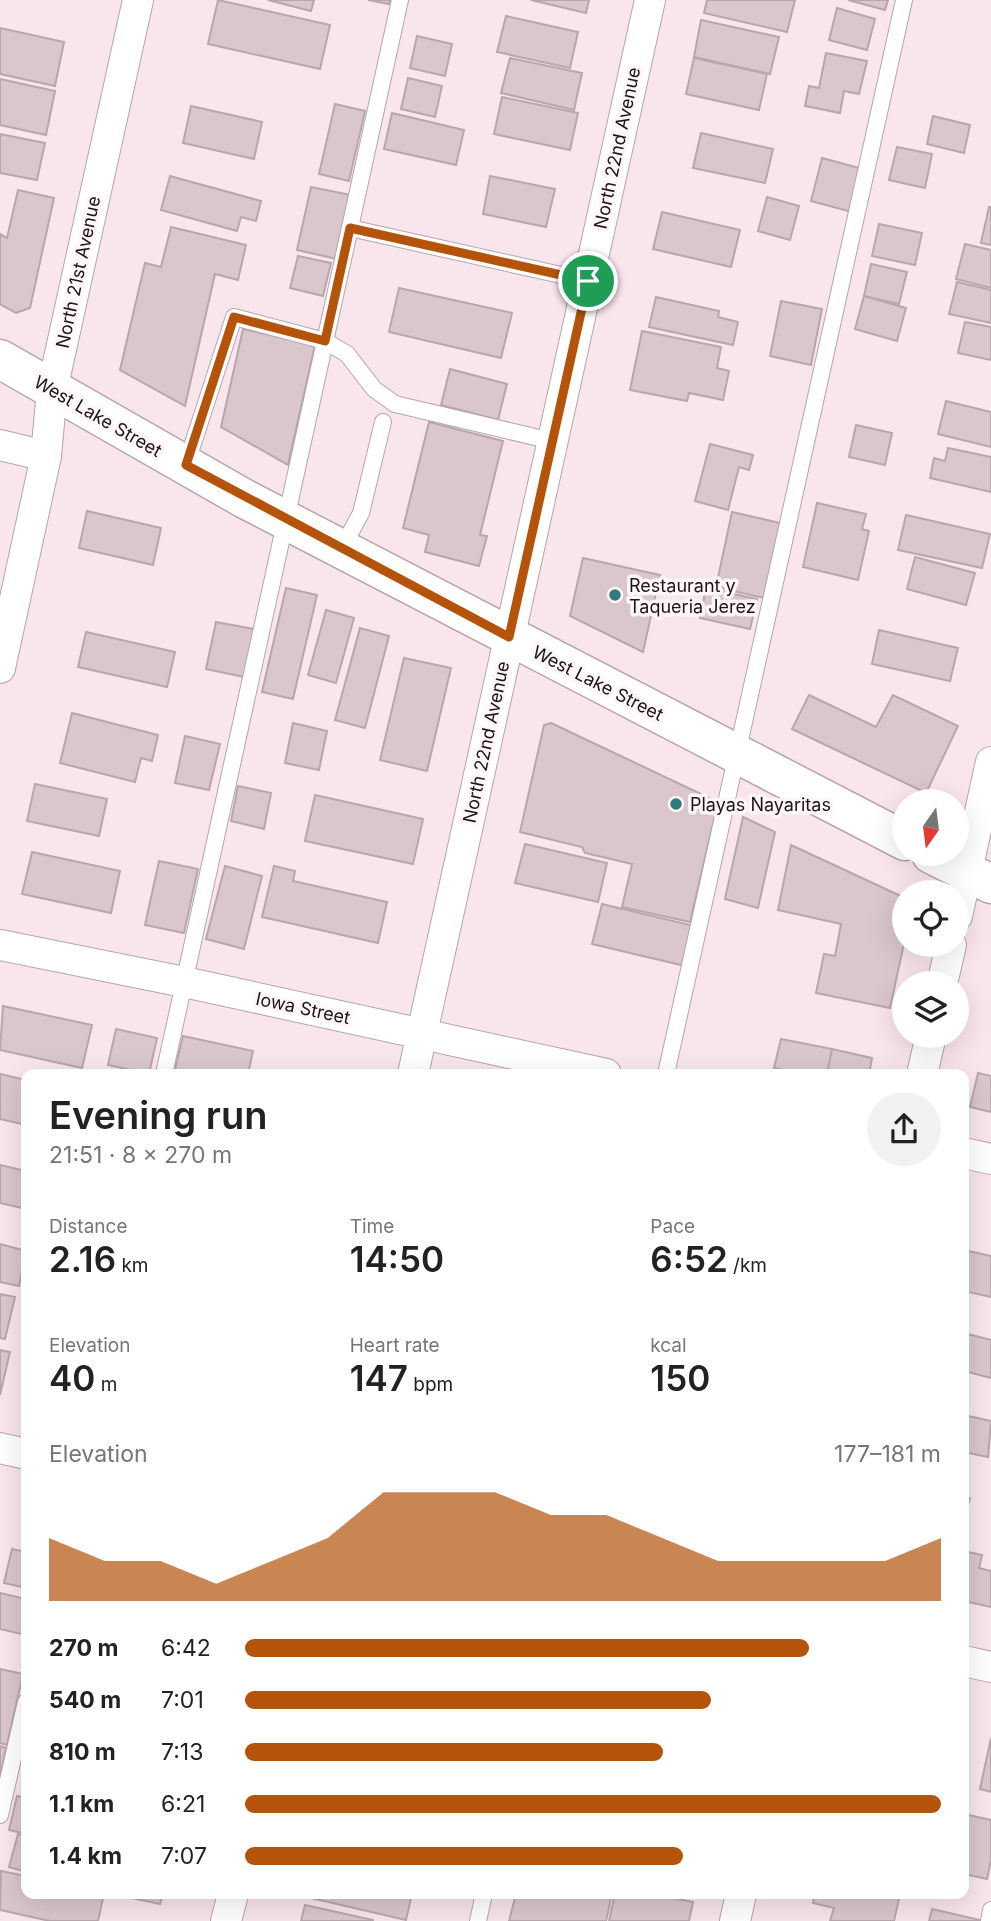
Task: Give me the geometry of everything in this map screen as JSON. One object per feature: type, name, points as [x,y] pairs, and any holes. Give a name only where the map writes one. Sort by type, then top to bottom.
[{"type":"main road","name":"West Lake Street","points":[[0,359],[286,521],[892,834]]},
{"type":"main road","points":[[954,866],[979,878]]},
{"type":"street","name":"North 21st Avenue","points":[[0,668],[46,456],[52,390],[138,0]]},
{"type":"street","name":"North 22nd Avenue","points":[[414,1069],[650,0]]},
{"type":"street","points":[[0,445],[46,456]]},
{"type":"street","points":[[969,895],[979,878],[991,762]]},
{"type":"street","name":"Iowa Street","points":[[0,945],[583,1069]]},
{"type":"street","points":[[923,1069],[928,1048]]},
{"type":"street","points":[[969,1154],[991,1159]]},
{"type":"street","points":[[0,1448],[21,1453]]},
{"type":"street","points":[[969,1662],[991,1667]]},
{"type":"street","points":[[226,1921],[232,1899]]},
{"type":"street","points":[[735,1921],[740,1899]]},
{"type":"lane","points":[[165,1069],[400,0]]},
{"type":"lane","points":[[667,1069],[904,0]]},
{"type":"lane","points":[[350,228],[588,281]]},
{"type":"lane","points":[[186,465],[234,317],[325,341],[347,354],[374,389],[395,404],[552,441]]},
{"type":"lane","points":[[341,550],[361,513],[383,422]]},
{"type":"lane","points":[[0,1815],[21,1724]]},
{"type":"lane","points":[[478,1921],[483,1899]]},
{"type":"lane","points":[[989,1921],[991,1910]]},
{"type":"building","points":[[218,0],[330,25],[320,69],[208,44]]},
{"type":"building","points":[[268,0],[314,0],[311,11]]},
{"type":"building","points":[[368,0],[390,0],[389,4]]},
{"type":"building","points":[[531,0],[589,0],[586,13]]},
{"type":"building","points":[[707,0],[795,0],[787,32],[704,13]]},
{"type":"building","points":[[848,0],[888,0],[885,10]]},
{"type":"building","points":[[837,8],[875,19],[867,50],[829,40]]},
{"type":"building","points":[[506,16],[578,32],[570,68],[497,52]]},
{"type":"building","points":[[701,20],[779,37],[770,74],[694,57]]},
{"type":"building","points":[[0,28],[64,42],[55,86],[0,74]]},
{"type":"building","points":[[417,36],[452,44],[445,76],[410,68]]},
{"type":"building","points":[[826,53],[867,61],[859,94],[844,91],[840,113],[805,106],[809,86],[819,88]]},
{"type":"building","points":[[510,58],[582,73],[574,110],[501,93]]},
{"type":"building","points":[[694,58],[767,74],[759,110],[686,94]]},
{"type":"building","points":[[408,78],[442,86],[435,117],[401,109]]},
{"type":"building","points":[[0,79],[55,91],[46,135],[0,125]]},
{"type":"building","points":[[502,97],[578,113],[570,150],[494,134]]},
{"type":"building","points":[[335,104],[365,111],[349,181],[319,174]]},
{"type":"building","points":[[191,106],[262,122],[254,159],[183,143]]},
{"type":"building","points":[[392,113],[464,130],[456,165],[384,149]]},
{"type":"building","points":[[933,116],[970,125],[964,153],[927,144]]},
{"type":"building","points":[[701,133],[773,149],[765,183],[693,168]]},
{"type":"building","points":[[0,134],[45,143],[37,180],[0,173]]},
{"type":"building","points":[[897,147],[932,154],[925,188],[889,180]]},
{"type":"building","points":[[822,158],[863,169],[852,212],[811,201]]},
{"type":"building","points":[[170,176],[261,201],[256,221],[241,217],[237,231],[161,210]]},
{"type":"building","points":[[490,176],[555,189],[546,227],[483,214]]},
{"type":"building","points":[[311,187],[351,195],[337,259],[297,250]]},
{"type":"building","points":[[18,190],[54,198],[30,308],[16,313],[0,304],[0,234],[7,238]]},
{"type":"building","points":[[767,197],[799,206],[790,240],[758,231]]},
{"type":"building","points":[[991,207],[991,245],[981,243]]},
{"type":"building","points":[[662,212],[740,230],[731,267],[653,249]]},
{"type":"building","points":[[879,224],[922,233],[915,265],[872,256]]},
{"type":"building","points":[[171,227],[246,245],[238,280],[215,274],[185,406],[120,370],[145,263],[161,267]]},
{"type":"building","points":[[965,244],[991,250],[991,288],[956,279]]},
{"type":"building","points":[[298,256],[331,263],[323,296],[290,288]]},
{"type":"building","points":[[871,264],[907,272],[899,304],[864,296]]},
{"type":"building","points":[[957,282],[991,290],[991,323],[949,314]]},
{"type":"building","points":[[399,288],[512,313],[501,358],[389,332]]},
{"type":"building","points":[[864,296],[906,308],[897,341],[855,329]]},
{"type":"building","points":[[656,297],[719,311],[718,317],[738,322],[733,345],[649,327]]},
{"type":"building","points":[[781,301],[822,309],[811,365],[770,356]]},
{"type":"building","points":[[965,322],[991,327],[991,360],[958,353]]},
{"type":"building","points":[[243,329],[315,345],[288,465],[221,427]]},
{"type":"building","points":[[642,331],[721,347],[717,368],[729,371],[723,400],[689,393],[687,401],[630,390]]},
{"type":"building","points":[[450,369],[507,384],[498,420],[441,405]]},
{"type":"building","points":[[946,401],[991,412],[991,447],[938,434]]},
{"type":"building","points":[[429,422],[503,441],[480,535],[487,536],[479,566],[425,552],[429,535],[403,528]]},
{"type":"building","points":[[856,425],[892,433],[885,465],[849,457]]},
{"type":"building","points":[[710,444],[753,455],[749,470],[739,467],[728,510],[695,501]]},
{"type":"building","points":[[948,448],[991,457],[991,492],[930,478],[934,458],[945,461]]},
{"type":"building","points":[[817,503],[866,514],[862,529],[869,531],[858,580],[803,567]]},
{"type":"building","points":[[87,511],[161,528],[153,565],[79,548]]},
{"type":"building","points":[[732,512],[780,523],[764,598],[716,587]]},
{"type":"building","points":[[906,515],[990,534],[982,568],[898,550]]},
{"type":"building","points":[[915,557],[975,573],[966,605],[907,589]]},
{"type":"building","name":"Restaurant y Taqueria Jerez","points":[[583,558],[660,575],[643,652],[570,616]]},
{"type":"building","points":[[286,588],[317,595],[293,699],[262,692]]},
{"type":"building","points":[[706,588],[757,599],[750,629],[700,618]]},
{"type":"building","points":[[326,610],[354,618],[336,683],[308,675]]},
{"type":"building","points":[[216,622],[254,629],[244,677],[206,669]]},
{"type":"building","points":[[360,628],[389,636],[365,728],[335,720]]},
{"type":"building","points":[[879,630],[958,648],[950,681],[872,664]]},
{"type":"building","points":[[86,632],[175,652],[167,687],[78,667]]},
{"type":"building","points":[[404,658],[451,668],[427,771],[380,760]]},
{"type":"building","points":[[809,695],[876,727],[893,695],[958,726],[928,789],[918,789],[792,729]]},
{"type":"building","points":[[72,713],[158,735],[152,761],[141,758],[135,782],[60,763]]},
{"type":"building","points":[[293,723],[327,731],[319,770],[285,763]]},
{"type":"building","points":[[551,723],[718,802],[690,922],[622,907],[632,864],[585,853],[582,847],[520,832],[544,725]]},
{"type":"building","points":[[185,736],[220,744],[209,790],[175,783]]},
{"type":"building","points":[[35,784],[107,799],[99,836],[27,821]]},
{"type":"building","points":[[238,786],[271,793],[264,829],[231,821]]},
{"type":"building","points":[[315,795],[423,819],[413,864],[305,841]]},
{"type":"building","points":[[743,817],[775,832],[758,908],[725,899]]},
{"type":"building","points":[[525,844],[607,863],[598,902],[515,883]]},
{"type":"building","points":[[791,845],[892,892],[892,957],[901,957],[898,971],[892,971],[890,1008],[816,993],[824,954],[835,956],[841,924],[778,910]]},
{"type":"building","points":[[32,852],[120,871],[111,913],[22,894]]},
{"type":"building","points":[[159,861],[198,869],[184,933],[145,925]]},
{"type":"building","points":[[225,866],[262,876],[244,949],[206,939]]},
{"type":"building","points":[[274,866],[295,871],[293,881],[387,902],[378,943],[262,917]]},
{"type":"building","points":[[602,904],[694,926],[685,966],[592,944]]},
{"type":"building","points":[[3,1006],[92,1025],[82,1068],[0,1050]]},
{"type":"building","points":[[116,1029],[157,1038],[150,1069],[126,1069],[108,1065]]},
{"type":"building","points":[[183,1036],[253,1051],[249,1069],[175,1069]]},
{"type":"building","points":[[781,1039],[832,1049],[828,1069],[774,1068]]},
{"type":"building","points":[[832,1049],[872,1058],[870,1069],[828,1069]]},
{"type":"building","points":[[978,1073],[991,1076],[991,1112],[970,1107]]},
{"type":"building","points":[[0,1074],[21,1079],[21,1124],[0,1119]]},
{"type":"building","points":[[0,1165],[21,1170],[21,1208],[0,1203]]},
{"type":"building","points":[[0,1244],[21,1250],[19,1286],[0,1282]]},
{"type":"building","points":[[969,1251],[991,1256],[991,1297],[969,1292]]},
{"type":"building","points":[[0,1294],[15,1297],[5,1339],[0,1338]]},
{"type":"building","points":[[969,1334],[991,1340],[991,1378],[969,1372]]},
{"type":"building","points":[[0,1350],[10,1352],[0,1395]]},
{"type":"building","points":[[969,1416],[991,1421],[988,1457],[969,1453]]},
{"type":"building","points":[[12,1549],[21,1551],[21,1587],[4,1583]]},
{"type":"building","points":[[969,1552],[982,1555],[979,1568],[991,1571],[991,1607],[969,1602]]},
{"type":"building","points":[[0,1593],[21,1598],[21,1634],[0,1629]]},
{"type":"building","points":[[0,1669],[21,1674],[21,1683],[7,1745],[0,1743]]},
{"type":"building","points":[[991,1738],[991,1792],[980,1789]]},
{"type":"building","points":[[0,1746],[6,1748],[0,1778]]},
{"type":"building","points":[[17,1796],[21,1797],[21,1833],[9,1830]]},
{"type":"building","points":[[969,1815],[991,1820],[991,1860],[987,1879],[969,1875]]},
{"type":"building","points":[[18,1834],[21,1835],[21,1871],[9,1867]]},
{"type":"building","points":[[1,1871],[21,1875],[21,1899],[103,1899],[98,1921],[50,1921],[0,1910]]},
{"type":"building","points":[[136,1899],[162,1899],[160,1904]]},
{"type":"building","points":[[315,1899],[411,1899],[406,1920]]},
{"type":"building","points":[[515,1899],[611,1899],[606,1921],[509,1921]]},
{"type":"building","points":[[614,1899],[678,1899],[693,1902],[689,1921],[609,1921]]},
{"type":"building","points":[[814,1899],[899,1899],[894,1921],[830,1921],[834,1908],[813,1903]]},
{"type":"building","points":[[305,1905],[373,1920],[373,1921],[301,1921]]},
{"type":"building","points":[[932,1909],[980,1920],[980,1921],[929,1921]]},
{"type":"place","name":"Restaurant y Taqueria Jerez","points":[[615,595]]},
{"type":"place","name":"Playas Nayaritas","points":[[676,804]]},
{"type":"route","points":[[350,228],[588,281],[509,637],[245,499],[186,465],[234,317],[325,341],[350,228]]}]
